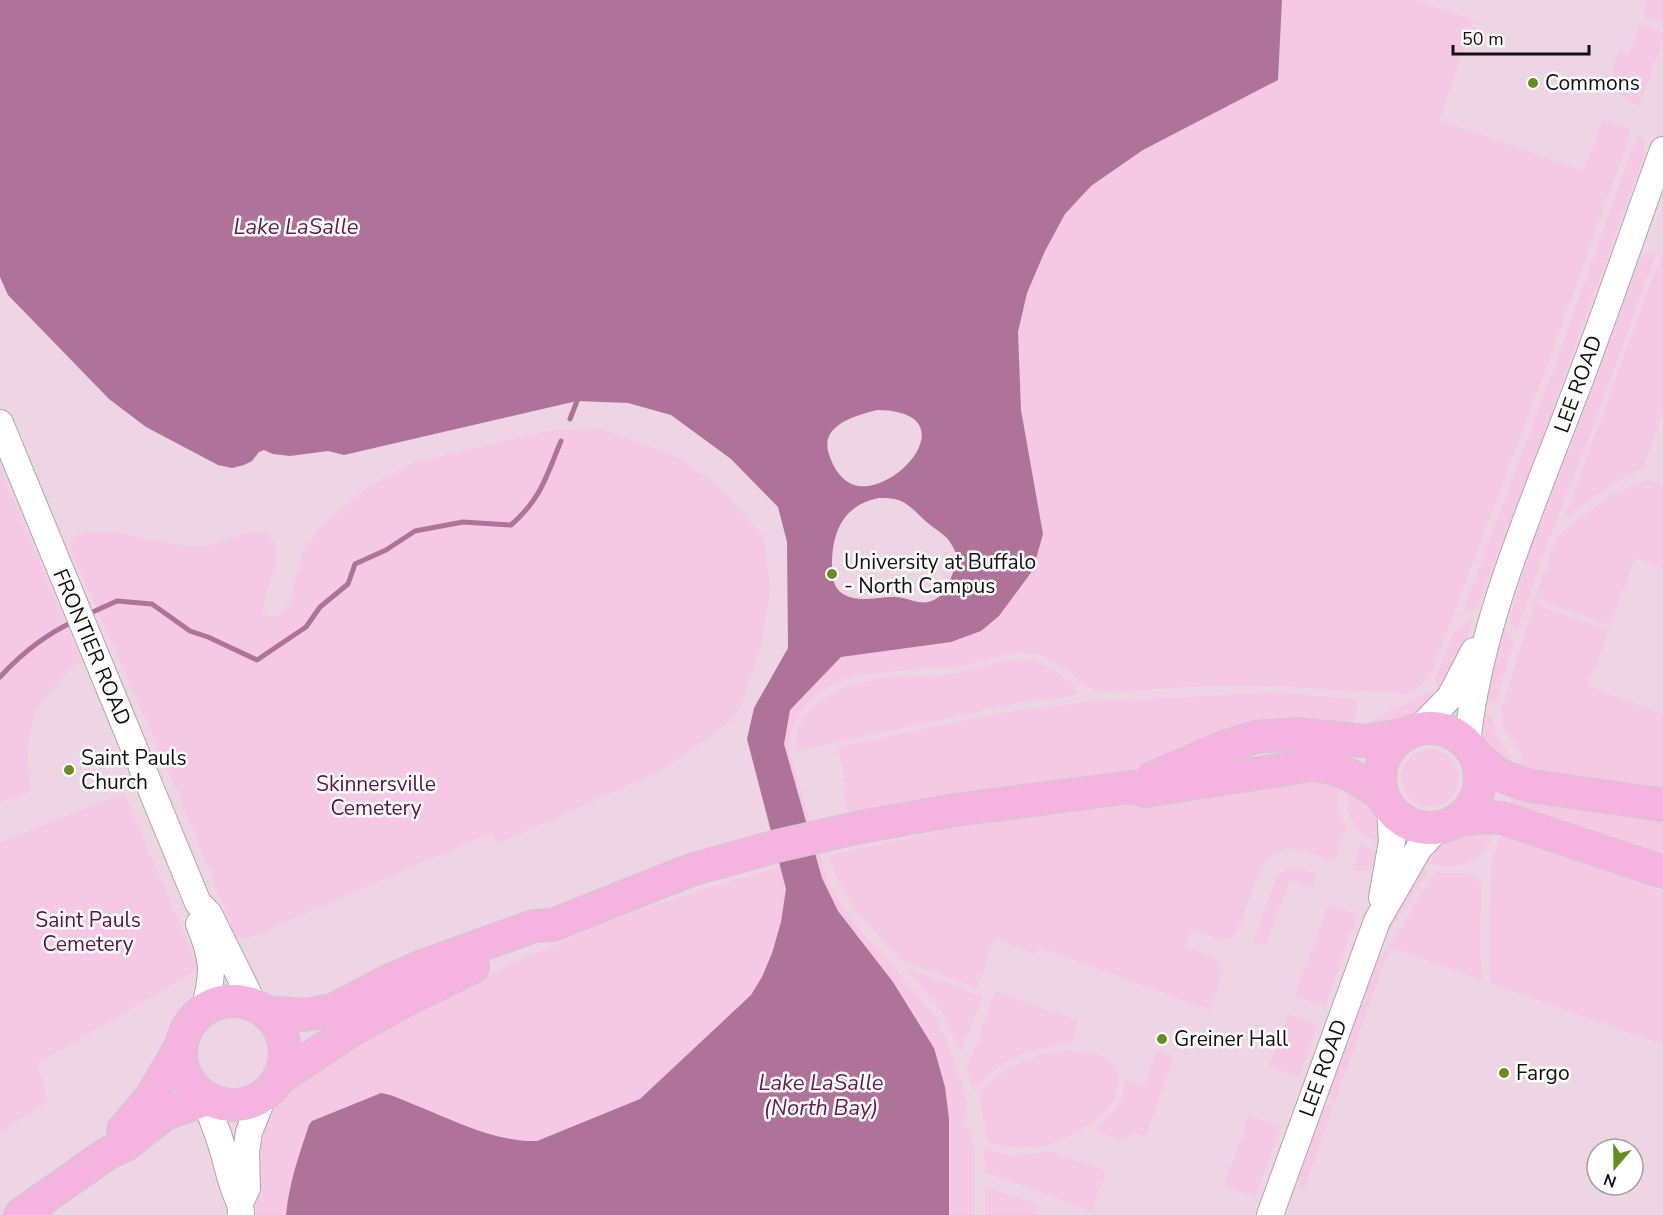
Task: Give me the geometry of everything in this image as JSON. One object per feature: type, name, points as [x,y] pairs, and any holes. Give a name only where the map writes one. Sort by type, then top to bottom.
[{"type":"main road","points":[[180,1048],[183,1067],[197,1093],[224,1104],[239,1105],[272,1087],[329,1044],[405,1000],[539,937],[553,925],[641,888],[731,858],[856,828],[955,810],[1132,787],[1224,747],[1256,737],[1298,734],[1364,741],[1436,728],[1453,733],[1492,771],[1512,782],[1663,805]]},
{"type":"main road","points":[[1386,802],[1379,779],[1382,762],[1390,747],[1411,732]]},
{"type":"main road","points":[[1449,824],[1475,800],[1480,784],[1479,766],[1469,747]]},
{"type":"main road","points":[[1132,787],[1145,791],[1311,765],[1330,767],[1347,772],[1386,802],[1398,816],[1413,825],[1426,828],[1484,817],[1502,819],[1663,872]]},
{"type":"main road","points":[[108,1153],[116,1137],[159,1086],[180,1048],[189,1024],[204,1010],[225,1001],[304,1015],[333,1010],[420,967],[534,926],[553,925]]},
{"type":"main road","points":[[259,1007],[278,1026],[284,1037],[286,1054],[272,1087]]},
{"type":"main road","points":[[20,1215],[108,1153],[124,1146],[165,1114],[207,1099]]},
{"type":"street","name":"LEE ROAD","points":[[1469,747],[1471,705],[1492,616],[1663,150]]},
{"type":"street","name":"FRONTIER ROAD","points":[[0,423],[198,903],[209,914],[259,1007]]},
{"type":"street","name":"LEE ROAD","points":[[1411,732],[1450,697],[1492,616]]},
{"type":"street","name":"LEE ROAD","points":[[1270,1215],[1377,921],[1392,841],[1386,802]]},
{"type":"street","name":"LEE ROAD","points":[[1377,921],[1419,848],[1449,824]]},
{"type":"street","name":"FRONTIER ROAD","points":[[198,903],[197,918],[208,947],[212,970],[204,1010]]},
{"type":"street","points":[[240,1209],[247,1188],[246,1159],[249,1132],[272,1087]]},
{"type":"street","points":[[207,1099],[209,1115],[220,1141],[240,1209]]},
{"type":"shaded area","name":"University at Buffalo - North Campus","points":[[0,0],[1663,0],[1663,1215],[0,1215]]},
{"type":"green space","points":[[1282,0],[1416,0],[1474,20],[1439,120],[1584,171],[1603,120],[1630,129],[1630,135],[1551,355],[1434,666],[1416,689],[1406,694],[1269,686],[1101,692],[1084,686],[1069,671],[1041,655],[1015,653],[961,666],[862,674],[834,684],[810,701],[800,712],[790,738],[790,753],[833,892],[855,924],[939,1022],[962,1083],[967,1103],[964,1122],[975,1148],[975,1215],[949,1215],[948,1178],[934,1048],[893,982],[838,911],[822,878],[784,744],[790,710],[841,657],[951,642],[999,616],[1033,570],[1043,534],[1021,410],[1018,332],[1027,293],[1045,251],[1065,213],[1091,186],[1143,150],[1278,80]]},
{"type":"green space","points":[[1648,0],[1663,0],[1663,23],[1642,16]]},
{"type":"green space","points":[[1640,24],[1663,32],[1663,41],[1639,106],[1629,102],[1617,91],[1613,77],[1619,50],[1629,54]]},
{"type":"green space","points":[[1639,134],[1644,141],[1644,156],[1537,452],[1478,606],[1461,617],[1558,357],[1636,138]]},
{"type":"green space","points":[[1657,251],[1516,631],[1510,623],[1510,616],[1530,550],[1639,261],[1647,253]]},
{"type":"green space","points":[[1661,255],[1663,256],[1663,412],[1643,468],[1608,487],[1568,516],[1566,513]]},
{"type":"green space","name":"Skinnersville Cemetery","points":[[602,429],[678,457],[721,488],[765,539],[770,590],[761,648],[740,708],[728,723],[670,765],[603,797],[497,844],[492,832],[251,937],[236,938],[179,795],[69,547],[70,541],[82,532],[97,530],[189,546],[212,545],[239,535],[266,531],[275,546],[276,560],[266,593],[263,614],[277,617],[289,604],[302,553],[319,529],[366,488],[412,463],[547,431]]},
{"type":"green space","points":[[0,467],[81,660],[70,668],[34,713],[27,754],[31,792],[0,802]]},
{"type":"green space","points":[[1648,479],[1663,484],[1663,568],[1635,558],[1610,626],[1535,598],[1557,536],[1609,496]]},
{"type":"green space","points":[[1534,603],[1608,631],[1588,686],[1663,714],[1663,796],[1519,772],[1521,753],[1502,727],[1501,711]]},
{"type":"green space","points":[[1474,618],[1462,654],[1443,689],[1436,683],[1436,677],[1454,631]]},
{"type":"green space","points":[[1504,629],[1514,642],[1496,701],[1484,704],[1491,662]]},
{"type":"green space","points":[[1023,659],[1052,669],[1077,688],[1077,693],[1073,696],[1017,703],[797,751],[799,726],[805,717],[825,698],[842,689],[860,682],[939,675]]},
{"type":"green space","points":[[1425,692],[1438,696],[1421,713],[1386,728],[1365,726],[1380,716]]},
{"type":"green space","points":[[1271,693],[1353,698],[1358,708],[1351,730],[1154,767],[1126,775],[954,793],[848,812],[842,779],[845,777],[837,747],[1007,712],[1095,701]]},
{"type":"green space","points":[[1480,712],[1492,717],[1497,737],[1511,757],[1512,768],[1480,739]]},
{"type":"green space","points":[[1430,749],[1441,751],[1451,757],[1457,767],[1459,778],[1457,789],[1451,799],[1441,805],[1430,807],[1419,805],[1409,799],[1403,789],[1401,778],[1403,767],[1409,757],[1419,751]]},
{"type":"green space","points":[[1297,777],[1339,781],[1339,809],[1346,828],[1334,862],[1298,850],[1282,850],[1274,854],[1261,869],[1239,927],[1232,937],[1219,939],[1192,930],[1186,947],[1211,957],[1220,969],[1219,985],[1210,1010],[1039,947],[1036,954],[995,939],[977,988],[899,959],[857,912],[837,878],[829,855],[962,826],[1123,806]]},
{"type":"green space","points":[[1350,790],[1376,811],[1380,823],[1381,844],[1365,835],[1354,823],[1348,808]]},
{"type":"green space","points":[[1514,791],[1663,814],[1663,859],[1507,813]]},
{"type":"green space","name":"Saint Pauls Cemetery","points":[[124,793],[199,969],[37,1064],[48,1101],[0,1133],[0,842]]},
{"type":"green space","points":[[1493,830],[1484,850],[1467,862],[1447,866],[1425,861],[1441,842],[1453,834]]},
{"type":"green space","points":[[1502,832],[1643,881],[1647,886],[1663,892],[1663,1045],[1490,983],[1491,864]]},
{"type":"green space","points":[[1361,845],[1378,853],[1378,867],[1365,871],[1352,869]]},
{"type":"green space","points":[[780,867],[786,889],[781,922],[762,977],[751,995],[738,1009],[640,1099],[537,1141],[522,1141],[467,1127],[380,1093],[312,1121],[295,1169],[286,1215],[256,1215],[259,1132],[272,1098],[286,1085],[491,974],[576,935],[719,884]]},
{"type":"green space","points":[[1296,868],[1317,874],[1312,888],[1290,880],[1265,946],[1253,941],[1277,877],[1283,871]]},
{"type":"green space","points":[[1415,869],[1428,871],[1379,947]]},
{"type":"green space","points":[[1435,872],[1466,873],[1477,878],[1481,884],[1482,980],[1390,947],[1335,1101],[1327,1098],[1378,960]]},
{"type":"green space","points":[[1329,904],[1358,915],[1325,1006],[1295,996]]},
{"type":"green space","points":[[906,968],[982,996],[962,1052],[942,1012]]},
{"type":"green space","points":[[995,991],[1079,1021],[1071,1043],[1041,1049],[1013,1059],[995,1070],[974,1090],[967,1070]]},
{"type":"green space","points":[[1289,1014],[1318,1025],[1299,1077],[1269,1067]]},
{"type":"green space","points":[[1070,1050],[1100,1055],[1116,1069],[1119,1085],[1115,1098],[1106,1110],[1081,1129],[1054,1143],[1014,1148],[987,1141],[980,1095],[988,1085],[1008,1069],[1020,1063],[1044,1054]]},
{"type":"green space","points":[[1157,1050],[1174,1056],[1145,1137],[1131,1132],[1127,1142],[1094,1130],[1120,1102],[1125,1080],[1144,1086]]},
{"type":"green space","points":[[1325,1105],[1333,1107],[1303,1191],[1298,1188],[1299,1177]]},
{"type":"green space","points":[[1249,1115],[1281,1127],[1255,1197],[1224,1186]]},
{"type":"green space","points":[[983,1147],[995,1152],[1015,1155],[1050,1151],[1106,1171],[1092,1211],[985,1172]]},
{"type":"green space","points":[[985,1186],[1039,1205],[1036,1215],[985,1215]]},
{"type":"water","name":"Lake LaSalle","points":[[0,0],[1282,0],[1278,80],[1143,150],[1091,186],[1065,214],[1045,251],[1027,293],[1018,332],[1021,410],[1043,534],[1033,570],[999,616],[981,631],[951,642],[841,657],[790,710],[784,744],[822,878],[838,911],[893,982],[934,1048],[945,1087],[949,1119],[949,1215],[286,1215],[295,1169],[312,1121],[381,1093],[492,1135],[537,1141],[640,1099],[751,995],[772,953],[781,922],[786,889],[747,739],[754,708],[788,648],[787,542],[778,507],[731,459],[671,415],[628,403],[577,401],[344,455],[328,451],[290,456],[273,454],[264,450],[244,465],[232,468],[218,465],[146,427],[109,399],[8,295],[0,277]],"holes":[[[877,410],[906,415],[920,426],[921,441],[913,457],[899,472],[881,483],[862,486],[845,480],[840,475],[831,460],[827,446],[833,430],[840,424]],[[879,498],[905,503],[945,536],[952,546],[956,554],[954,570],[945,591],[934,600],[916,602],[897,597],[856,599],[843,594],[835,585],[832,574],[837,531],[848,514],[856,507]]]},
{"type":"waterway","points":[[570,419],[577,401]]},
{"type":"waterway","points":[[86,615],[117,601],[152,604],[190,631],[257,660],[306,627],[320,607],[348,584],[355,564],[386,550],[415,531],[463,522],[511,525],[536,496],[561,441]]},
{"type":"waterway","points":[[0,677],[34,645],[75,621]]},
{"type":"place","name":"Commons","points":[[1533,83]]},
{"type":"place","name":"University at Buffalo - North Campus","points":[[832,574]]},
{"type":"place","name":"Saint Pauls Church","points":[[69,770]]},
{"type":"place","name":"Greiner Hall","points":[[1162,1039]]},
{"type":"place","name":"Fargo","points":[[1504,1073]]},
{"type":"water label","name":"Lake LaSalle (North Bay)","points":[[821,1094]]}]
